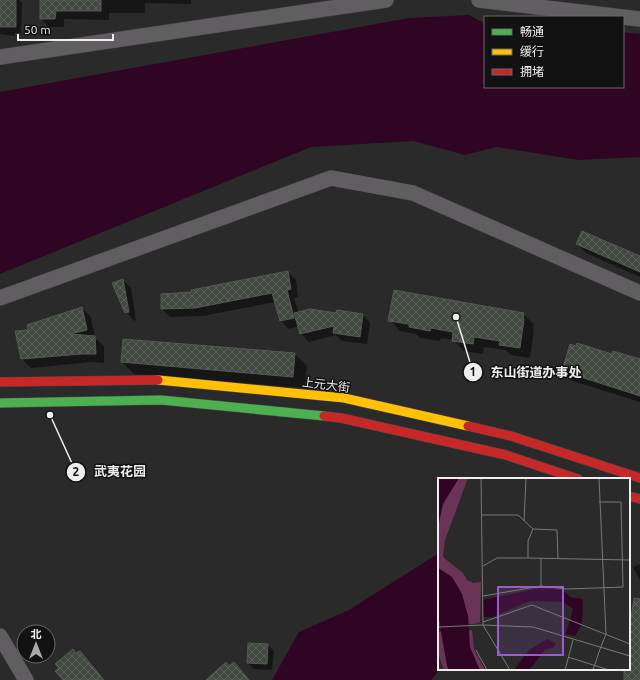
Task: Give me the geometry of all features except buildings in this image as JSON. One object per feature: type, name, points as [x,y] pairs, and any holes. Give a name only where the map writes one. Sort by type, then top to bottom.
[{"type":"main road","name":"上元大街","points":[[0,382],[162,380],[344,398],[511,436],[640,478]]},
{"type":"main road","points":[[0,403],[161,400],[341,418],[506,456],[575,478]]},
{"type":"main road","points":[[630,496],[640,499]]},
{"type":"street","points":[[0,57],[386,0]]},
{"type":"street","points":[[479,0],[615,16]]},
{"type":"street","points":[[624,17],[640,19]]},
{"type":"street","points":[[0,298],[331,178],[413,193],[640,293]]},
{"type":"street","points":[[0,636],[26,680]]},
{"type":"shaded area","points":[[469,15],[484,23],[484,88],[624,88],[624,32],[640,34],[640,157],[578,160],[497,147],[465,155],[413,141],[311,147],[0,274],[0,92],[409,18]]},
{"type":"shaded area","points":[[438,554],[439,670],[431,680],[272,680],[299,632],[349,610]]},
{"type":"traffic: fast","points":[[0,403],[161,400],[324,416]]},
{"type":"traffic: slow","points":[[158,380],[344,398],[468,426]]},
{"type":"traffic: jam","points":[[0,382],[158,380]]},
{"type":"traffic: jam","points":[[324,416],[341,418],[506,455],[575,478]]},
{"type":"traffic: jam","points":[[468,426],[511,436],[640,478]]},
{"type":"traffic: jam","points":[[630,496],[640,499]]},
{"type":"place","name":"东山街道办事处","points":[[456,317]]},
{"type":"place","name":"武夷花园","points":[[50,415]]}]
